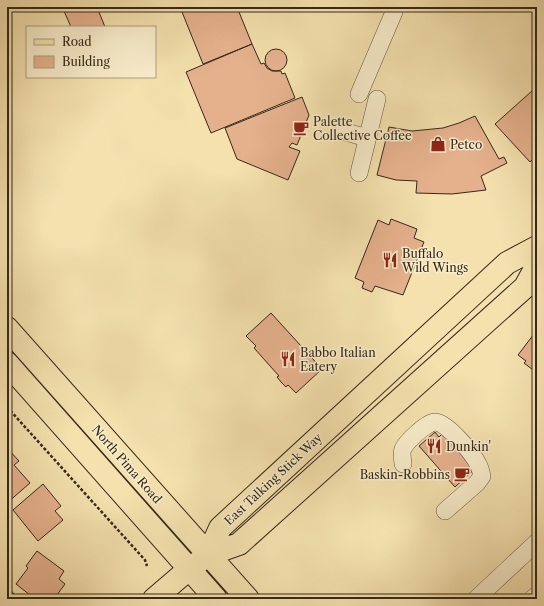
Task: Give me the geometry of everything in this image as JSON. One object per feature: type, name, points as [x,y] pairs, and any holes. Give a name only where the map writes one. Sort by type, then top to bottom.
[{"type":"main road","name":"East Talking Stick Way","points":[[208,555],[220,528],[507,262],[537,247]]},
{"type":"main road","name":"East Talking Stick Way","points":[[208,555],[239,544],[524,287],[537,265]]},
{"type":"main road","points":[[428,374],[426,362],[428,354],[469,314],[476,305],[491,278]]},
{"type":"main road","name":"North Pima Road","points":[[9,334],[248,599]]},
{"type":"main road","name":"North Pima Road","points":[[7,363],[216,599]]},
{"type":"main road","points":[[154,599],[208,555]]},
{"type":"lane","points":[[359,94],[394,12]]},
{"type":"lane","points":[[359,173],[377,99]]},
{"type":"lane","points":[[343,131],[367,138]]},
{"type":"lane","points":[[403,464],[402,450],[407,442],[426,426],[435,422],[449,429],[479,465],[482,476],[477,483],[445,511]]},
{"type":"lane","points":[[476,599],[537,542]]},
{"type":"lane","points":[[532,599],[537,595]]},
{"type":"path","points":[[7,407],[145,560],[147,566]]},
{"type":"building","points":[[72,7],[97,7],[105,26],[71,26],[64,11]]},
{"type":"building","points":[[180,7],[237,7],[252,44],[203,64]]},
{"type":"building","points":[[252,44],[261,64],[264,63],[267,68],[272,71],[281,71],[282,74],[285,73],[295,98],[211,133],[186,72]]},
{"type":"building","points":[[276,49],[284,52],[287,60],[284,68],[276,71],[268,68],[265,60],[268,52]]},
{"type":"building","points":[[533,90],[537,94],[537,155],[530,162],[495,124]]},
{"type":"building","points":[[302,97],[309,115],[297,145],[292,143],[289,147],[300,151],[288,180],[237,159],[225,128]]},
{"type":"building","name":"Petco","points":[[475,116],[499,159],[504,157],[507,163],[481,176],[486,190],[452,194],[416,193],[417,181],[396,180],[377,175],[389,127],[412,131],[443,128]]},
{"type":"building","name":"Buffalo Wild Wings","points":[[391,219],[417,229],[414,238],[424,242],[403,295],[375,286],[372,292],[362,288],[364,282],[355,278],[378,220],[389,225]]},
{"type":"building","name":"Babbo Italian Eatery","points":[[271,313],[322,369],[296,393],[288,385],[286,387],[281,382],[277,377],[279,376],[254,348],[256,346],[246,336]]},
{"type":"building","points":[[537,330],[537,373],[524,363],[526,361],[518,355]]},
{"type":"building","points":[[435,432],[439,437],[443,433],[476,468],[455,487],[419,446]]},
{"type":"building","points":[[8,449],[19,461],[14,465],[30,483],[7,503],[7,450]]},
{"type":"building","points":[[43,484],[61,506],[55,511],[63,520],[38,541],[13,510]]},
{"type":"building","points":[[37,551],[64,571],[59,579],[65,584],[54,599],[35,599],[16,584],[28,568],[26,566]]},
{"type":"building","points":[[10,589],[18,599],[7,599],[7,591]]},
{"type":"place","name":"Palette Collective Coffee","points":[[301,128]]},
{"type":"place","name":"Petco","points":[[438,144]]},
{"type":"place","name":"Buffalo Wild Wings","points":[[390,260]]},
{"type":"place","name":"Babbo Italian Eatery","points":[[288,359]]},
{"type":"place","name":"Dunkin'","points":[[434,446]]},
{"type":"place","name":"Baskin-Robbins","points":[[462,474]]}]
